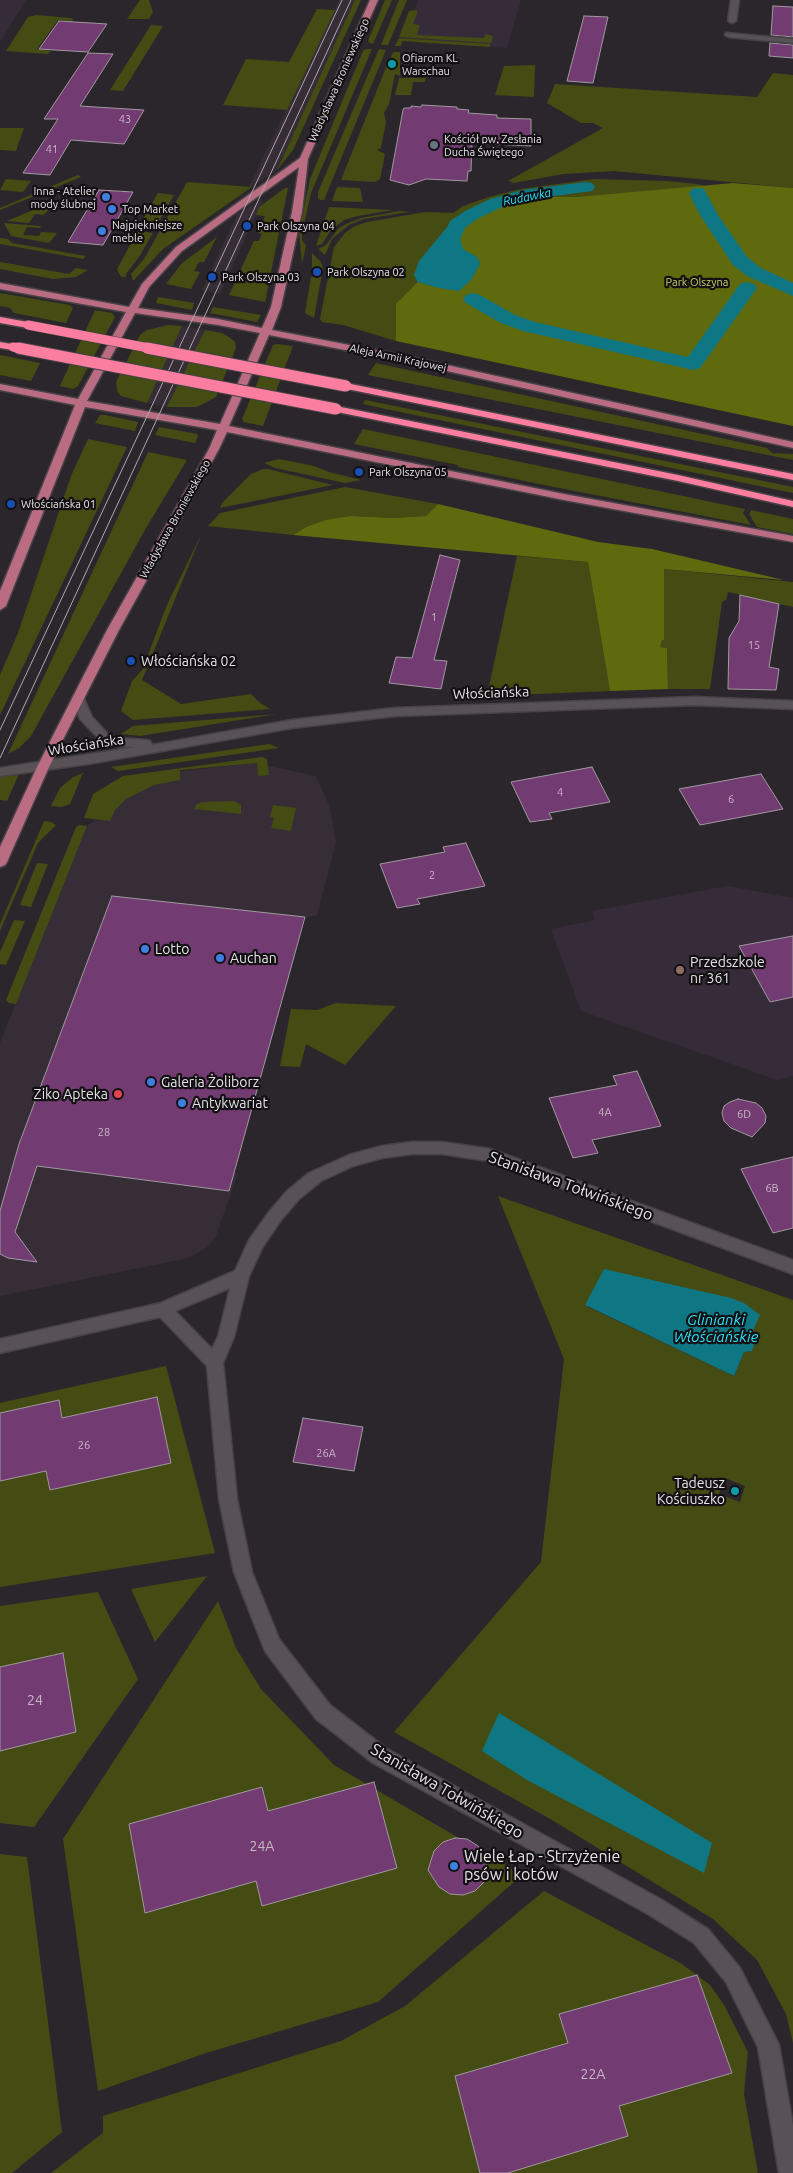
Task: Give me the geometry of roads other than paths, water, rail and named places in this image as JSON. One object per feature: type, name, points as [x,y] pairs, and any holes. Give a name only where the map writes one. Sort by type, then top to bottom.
[{"type":"highway","points":[[0,320],[559,428],[793,477]]},
{"type":"highway","points":[[0,345],[336,409],[678,478],[793,504]]},
{"type":"main road","name":"Władysława Broniewskiego","points":[[0,862],[43,767],[113,630],[206,464],[224,428],[276,307],[297,212],[304,159],[374,0]]},
{"type":"main road","name":"Władysława Broniewskiego","points":[[0,606],[82,403],[132,310],[151,279],[174,253],[207,227],[304,159]]},
{"type":"main road","name":"Aleja Armii Krajowej","points":[[0,286],[132,310],[266,331],[411,360],[793,445]]},
{"type":"main road","points":[[0,387],[157,418],[224,428],[564,497],[793,539]]},
{"type":"street","points":[[732,21],[735,0]]},
{"type":"street","points":[[729,35],[793,41]]},
{"type":"street","name":"Włościańska","points":[[78,699],[86,719],[105,738],[117,742],[143,744],[192,742]]},
{"type":"street","name":"Włościańska","points":[[0,772],[43,767],[292,724],[395,712],[677,702],[793,705]]},
{"type":"street","name":"Stanisława Tołwińskiego","points":[[790,2173],[768,2045],[733,1975],[700,1936],[655,1908],[380,1756],[323,1712],[272,1646],[243,1572],[228,1499],[215,1363],[226,1336],[241,1276],[256,1244],[275,1216],[293,1195],[315,1177],[348,1161],[382,1152],[412,1148],[442,1148],[490,1155],[793,1267]]},
{"type":"street","points":[[0,1346],[163,1309],[241,1276]]},
{"type":"street","points":[[163,1309],[215,1363]]},
{"type":"water","points":[[471,214],[475,215],[461,229],[459,235],[463,249],[477,257],[480,264],[471,280],[459,291],[418,282],[414,275],[419,261],[448,226]]},
{"type":"water","name":"Glinianki Włościańskie","points":[[604,1269],[731,1298],[744,1303],[760,1315],[750,1337],[755,1343],[752,1351],[744,1352],[734,1376],[585,1305]]},
{"type":"water","points":[[499,1713],[712,1843],[704,1873],[527,1780],[482,1751]]},
{"type":"waterway","name":"Rudawka","points":[[449,244],[457,225],[471,215],[496,203],[522,195],[586,187]]},
{"type":"waterway","name":"Rudawka","points":[[698,193],[709,215],[740,261],[754,272],[793,290]]},
{"type":"waterway","points":[[473,299],[508,319],[530,327],[693,364],[747,288]]},
{"type":"tram line","points":[[0,730],[342,0]]},
{"type":"tram line","points":[[0,758],[351,0]]},
{"type":"place","name":"Ofiarom KL Warschau","points":[[392,64]]},
{"type":"place","name":"Kościół pw. Zesłania Ducha Świętego","points":[[434,145]]},
{"type":"place","name":"Inna - Atelier mody ślubnej","points":[[106,197]]},
{"type":"place","name":"Top Market","points":[[112,209]]},
{"type":"place","name":"Park Olszyna 04","points":[[247,226]]},
{"type":"place","name":"Najpiękniejsze meble","points":[[102,231]]},
{"type":"place","name":"Park Olszyna 02","points":[[317,272]]},
{"type":"place","name":"Park Olszyna 03","points":[[212,277]]},
{"type":"place","name":"Park Olszyna 05","points":[[359,472]]},
{"type":"place","name":"Włościańska 01","points":[[11,504]]},
{"type":"place","name":"Włościańska 02","points":[[131,661]]},
{"type":"place","name":"Lotto","points":[[145,949]]},
{"type":"place","name":"Auchan","points":[[220,958]]},
{"type":"place","name":"Przedszkole nr 361","points":[[680,970]]},
{"type":"place","name":"Galeria Żoliborz","points":[[151,1082]]},
{"type":"place","name":"Ziko Apteka","points":[[118,1094]]},
{"type":"place","name":"Antykwariat","points":[[182,1103]]},
{"type":"place","name":"Tadeusz Kościuszko","points":[[735,1491]]},
{"type":"place","name":"Wiele Łap - Strzyżenie psów i kotów","points":[[454,1866]]},
{"type":"park label","name":"Park Olszyna","points":[[697,282]]}]
